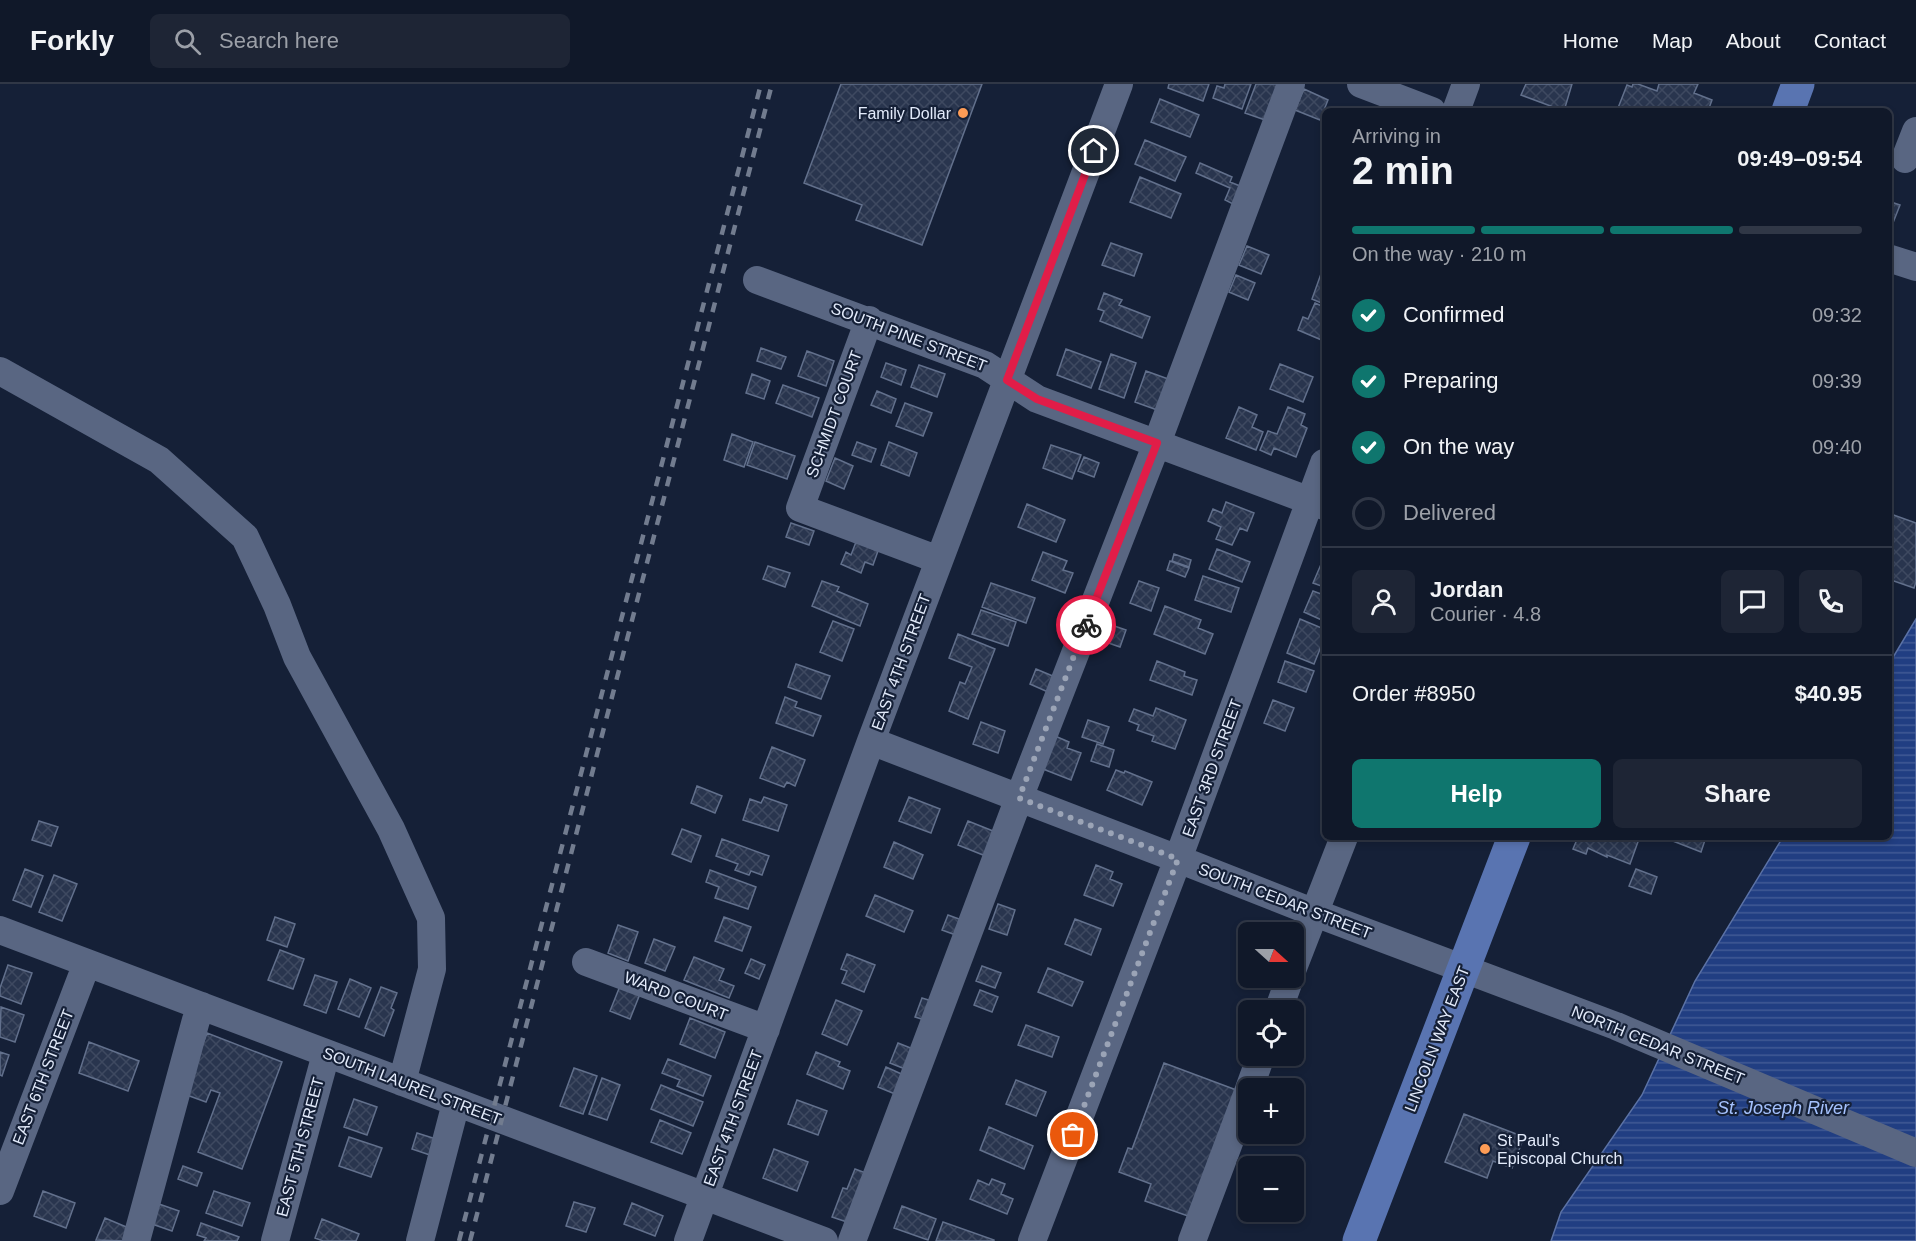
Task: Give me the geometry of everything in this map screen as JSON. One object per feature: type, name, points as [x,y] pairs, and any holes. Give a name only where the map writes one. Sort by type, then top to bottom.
[{"type":"main road","points":[[1789,108],[1798,84]]},
{"type":"main road","name":"LINCOLN WAY EAST","points":[[1359,1241],[1513,840]]},
{"type":"street","name":"EAST 4TH STREET","points":[[688,1241],[871,741],[1119,84]]},
{"type":"street","points":[[852,1241],[1019,798],[1157,443],[1291,84]]},
{"type":"street","points":[[1361,84],[1424,108]]},
{"type":"street","points":[[1457,108],[1466,84]]},
{"type":"street","points":[[1905,159],[1916,131]]},
{"type":"street","points":[[1892,259],[1916,267]]},
{"type":"street","name":"SOUTH PINE STREET","points":[[757,280],[985,365],[1037,399],[1317,504]]},
{"type":"street","name":"SCHMIDT COURT","points":[[869,321],[800,508],[939,560]]},
{"type":"street","points":[[0,371],[159,460],[245,537],[277,604],[297,657],[391,829],[431,918],[432,969],[402,1082]]},
{"type":"street","name":"EAST 3RD STREET","points":[[1032,1241],[1317,504],[1322,475]]},
{"type":"street","name":"SOUTH CEDAR STREET","points":[[871,741],[1464,970]]},
{"type":"street","points":[[1304,940],[1343,840]]},
{"type":"street","name":"SOUTH LAUREL STREET","points":[[0,930],[824,1241]]},
{"type":"street","name":"WARD COURT","points":[[586,962],[766,1029]]},
{"type":"street","name":"EAST 6TH STREET","points":[[0,1191],[87,963]]},
{"type":"street","name":"NORTH CEDAR STREET","points":[[1464,970],[1616,1026],[1916,1154]]},
{"type":"street","points":[[136,1241],[196,1020],[202,1006]]},
{"type":"street","name":"EAST 5TH STREET","points":[[275,1241],[326,1054]]},
{"type":"street","points":[[420,1241],[456,1103]]},
{"type":"street","points":[[1192,1241],[1238,1120]]},
{"type":"water","name":"St. Joseph River","points":[[1916,619],[1916,1241],[1551,1241],[1561,1212],[1642,1095],[1695,981],[1781,840],[1892,840],[1892,659]]},
{"type":"building","points":[[841,84],[982,84],[922,245],[856,220],[862,205],[804,183]]},
{"type":"building","points":[[1169,84],[1209,84],[1203,101],[1168,88]]},
{"type":"building","points":[[1225,84],[1251,84],[1242,109],[1213,98],[1217,86],[1224,88]]},
{"type":"building","points":[[1256,84],[1277,84],[1268,121],[1245,113]]},
{"type":"building","points":[[1526,84],[1572,84],[1565,108],[1556,108],[1521,95]]},
{"type":"building","points":[[1633,84],[1638,84],[1657,91],[1659,84],[1698,84],[1694,93],[1712,100],[1709,108],[1618,108],[1627,85],[1632,87]]},
{"type":"building","points":[[1304,89],[1328,100],[1325,108],[1322,108],[1320,120],[1295,110]]},
{"type":"building","points":[[1160,99],[1199,115],[1190,137],[1151,122]]},
{"type":"building","points":[[1145,140],[1186,157],[1175,181],[1135,164]]},
{"type":"building","points":[[1200,163],[1232,177],[1230,182],[1245,188],[1237,206],[1225,200],[1230,188],[1196,173]]},
{"type":"building","points":[[1140,177],[1181,194],[1171,218],[1130,202]]},
{"type":"building","points":[[1892,202],[1900,205],[1892,225]]},
{"type":"building","points":[[1111,243],[1142,254],[1134,276],[1102,265]]},
{"type":"building","points":[[1247,246],[1269,255],[1261,274],[1239,265]]},
{"type":"building","points":[[1322,271],[1322,303],[1312,299]]},
{"type":"building","points":[[1236,275],[1255,283],[1248,300],[1229,292]]},
{"type":"building","points":[[1104,293],[1122,300],[1119,305],[1150,317],[1142,338],[1100,321],[1104,311],[1098,309]]},
{"type":"building","points":[[1315,303],[1322,306],[1322,340],[1298,330],[1303,317],[1308,319]]},
{"type":"building","points":[[761,348],[786,357],[781,369],[757,361]]},
{"type":"building","points":[[1066,349],[1101,362],[1091,388],[1057,375]]},
{"type":"building","points":[[807,351],[834,361],[826,386],[798,376]]},
{"type":"building","points":[[1111,354],[1136,363],[1124,398],[1099,389]]},
{"type":"building","points":[[886,363],[906,370],[901,385],[881,377]]},
{"type":"building","points":[[1280,364],[1313,377],[1303,402],[1270,389]]},
{"type":"building","points":[[919,365],[945,374],[937,397],[911,387]]},
{"type":"building","points":[[1146,371],[1171,380],[1160,411],[1135,402]]},
{"type":"building","points":[[752,374],[770,381],[764,399],[746,393]]},
{"type":"building","points":[[783,385],[819,398],[812,417],[776,403]]},
{"type":"building","points":[[877,391],[896,399],[891,413],[871,405]]},
{"type":"building","points":[[905,403],[932,413],[923,436],[896,426]]},
{"type":"building","points":[[1239,407],[1257,415],[1252,427],[1263,432],[1256,450],[1226,438]]},
{"type":"building","points":[[1288,407],[1305,414],[1301,425],[1307,428],[1296,457],[1274,448],[1271,455],[1260,450],[1268,431],[1277,434]]},
{"type":"building","points":[[732,434],[753,442],[744,467],[724,460]]},
{"type":"building","points":[[755,442],[795,456],[787,479],[747,465]]},
{"type":"building","points":[[857,442],[876,449],[871,462],[852,455]]},
{"type":"building","points":[[889,442],[917,453],[909,476],[881,465]]},
{"type":"building","points":[[1051,445],[1081,455],[1072,479],[1043,468]]},
{"type":"building","points":[[1084,457],[1099,463],[1094,477],[1078,471]]},
{"type":"building","points":[[835,458],[853,466],[844,489],[826,481]]},
{"type":"building","points":[[1226,502],[1254,513],[1247,531],[1240,528],[1232,545],[1216,539],[1221,527],[1208,521],[1213,509],[1222,513]]},
{"type":"building","points":[[1027,504],[1065,520],[1056,542],[1018,527]]},
{"type":"building","points":[[1892,514],[1916,523],[1916,582],[1914,588],[1892,580]]},
{"type":"building","points":[[791,523],[814,531],[809,545],[786,537]]},
{"type":"building","points":[[856,542],[878,551],[873,565],[865,562],[861,573],[841,564],[846,552],[851,555]]},
{"type":"building","points":[[1217,549],[1250,562],[1242,582],[1209,569]]},
{"type":"building","points":[[1043,552],[1067,561],[1063,570],[1073,573],[1065,593],[1032,580]]},
{"type":"building","points":[[1174,554],[1191,560],[1189,567],[1172,561]]},
{"type":"building","points":[[1170,561],[1189,568],[1185,577],[1167,570]]},
{"type":"building","points":[[1322,562],[1322,586],[1313,583]]},
{"type":"building","points":[[768,566],[790,573],[785,587],[763,579]]},
{"type":"building","points":[[1203,576],[1239,588],[1231,612],[1195,600]]},
{"type":"building","points":[[822,581],[839,587],[837,591],[868,604],[860,626],[812,606]]},
{"type":"building","points":[[1139,581],[1159,588],[1151,611],[1130,603]]},
{"type":"building","points":[[991,583],[1035,598],[1026,623],[982,607]]},
{"type":"building","points":[[1313,591],[1322,594],[1322,620],[1304,612]]},
{"type":"building","points":[[1165,606],[1201,620],[1198,628],[1213,634],[1205,654],[1154,634]]},
{"type":"building","points":[[981,610],[1016,622],[1008,646],[972,634]]},
{"type":"building","points":[[1300,619],[1322,628],[1322,644],[1314,664],[1287,653]]},
{"type":"building","points":[[1097,620],[1126,630],[1120,647],[1091,637]]},
{"type":"building","points":[[833,621],[854,629],[842,661],[820,652]]},
{"type":"building","points":[[958,634],[995,649],[968,719],[949,711],[960,682],[965,684],[972,667],[949,658]]},
{"type":"building","points":[[1157,661],[1185,672],[1184,676],[1197,680],[1192,695],[1150,680]]},
{"type":"building","points":[[1285,661],[1314,671],[1306,692],[1278,682]]},
{"type":"building","points":[[796,664],[830,676],[821,699],[788,687]]},
{"type":"building","points":[[1036,669],[1055,677],[1048,692],[1030,684]]},
{"type":"building","points":[[785,697],[797,702],[795,707],[821,716],[813,736],[776,723]]},
{"type":"building","points":[[1273,700],[1294,708],[1285,731],[1264,723]]},
{"type":"building","points":[[1156,708],[1186,720],[1175,749],[1152,741],[1154,736],[1137,730],[1139,725],[1129,721],[1134,709],[1153,716]]},
{"type":"building","points":[[1088,720],[1109,727],[1103,744],[1082,737]]},
{"type":"building","points":[[981,722],[1005,731],[998,753],[973,744]]},
{"type":"building","points":[[1055,736],[1069,742],[1067,748],[1081,753],[1071,780],[1043,769]]},
{"type":"building","points":[[1097,744],[1114,750],[1109,767],[1091,761]]},
{"type":"building","points":[[772,747],[805,760],[795,786],[787,782],[784,787],[760,778]]},
{"type":"building","points":[[1116,770],[1124,773],[1125,771],[1152,782],[1142,805],[1107,790]]},
{"type":"building","points":[[697,786],[722,796],[715,813],[691,803]]},
{"type":"building","points":[[764,797],[787,805],[778,831],[743,820],[750,799],[761,803]]},
{"type":"building","points":[[909,797],[940,809],[931,833],[899,821]]},
{"type":"building","points":[[39,821],[58,827],[51,846],[32,840]]},
{"type":"building","points":[[968,821],[998,833],[988,857],[958,845]]},
{"type":"building","points":[[682,829],[701,836],[691,862],[672,854]]},
{"type":"building","points":[[722,839],[769,856],[762,875],[751,871],[749,875],[735,870],[738,864],[716,856]]},
{"type":"building","points":[[1577,840],[1639,840],[1630,864],[1588,848],[1586,854],[1573,849]]},
{"type":"building","points":[[1674,840],[1705,840],[1701,852]]},
{"type":"building","points":[[894,842],[923,855],[913,879],[884,867]]},
{"type":"building","points":[[1096,865],[1113,872],[1110,879],[1122,884],[1113,906],[1084,895]]},
{"type":"building","points":[[25,869],[43,876],[31,907],[13,900]]},
{"type":"building","points":[[1636,869],[1657,877],[1651,894],[1629,886]]},
{"type":"building","points":[[710,870],[756,887],[748,909],[715,898],[719,887],[706,882]]},
{"type":"building","points":[[54,875],[77,884],[62,921],[39,912]]},
{"type":"building","points":[[875,895],[913,911],[904,932],[866,916]]},
{"type":"building","points":[[998,904],[1015,910],[1007,935],[989,929]]},
{"type":"building","points":[[948,915],[970,923],[964,938],[942,930]]},
{"type":"building","points":[[275,917],[295,924],[287,947],[267,940]]},
{"type":"building","points":[[724,917],[751,927],[742,951],[715,941]]},
{"type":"building","points":[[1075,919],[1101,929],[1091,955],[1065,944]]},
{"type":"building","points":[[618,925],[638,932],[628,961],[608,953]]},
{"type":"building","points":[[654,939],[675,947],[665,971],[645,963]]},
{"type":"building","points":[[280,950],[304,959],[293,989],[268,980]]},
{"type":"building","points":[[847,954],[875,965],[864,992],[842,983],[847,971],[841,969]]},
{"type":"building","points":[[694,957],[724,969],[719,980],[734,986],[729,998],[684,980]]},
{"type":"building","points":[[751,959],[765,965],[759,979],[745,973]]},
{"type":"building","points":[[8,965],[32,973],[21,1004],[0,996],[0,988]]},
{"type":"building","points":[[982,966],[1001,973],[995,988],[976,981]]},
{"type":"building","points":[[1048,968],[1083,982],[1072,1006],[1038,992]]},
{"type":"building","points":[[315,975],[337,982],[326,1013],[304,1005]]},
{"type":"building","points":[[350,979],[371,988],[359,1017],[338,1009]]},
{"type":"building","points":[[620,986],[640,994],[630,1019],[610,1011]]},
{"type":"building","points":[[381,987],[397,993],[391,1008],[394,1010],[384,1036],[365,1028]]},
{"type":"building","points":[[980,990],[998,997],[992,1012],[974,1005]]},
{"type":"building","points":[[922,998],[935,1002],[928,1021],[915,1017]]},
{"type":"building","points":[[836,1000],[862,1011],[847,1045],[822,1034]]},
{"type":"building","points":[[1,1007],[24,1015],[15,1042],[0,1037]]},
{"type":"building","points":[[690,1018],[725,1032],[715,1058],[680,1044]]},
{"type":"building","points":[[1026,1025],[1059,1037],[1052,1057],[1018,1045]]},
{"type":"building","points":[[207,1033],[282,1062],[242,1169],[198,1152],[220,1093],[211,1090],[206,1102],[184,1094]]},
{"type":"building","points":[[89,1042],[139,1061],[128,1091],[79,1073]]},
{"type":"building","points":[[898,1043],[918,1051],[910,1071],[890,1063]]},
{"type":"building","points":[[0,1052],[9,1055],[2,1076],[0,1075]]},
{"type":"building","points":[[816,1052],[840,1062],[838,1066],[850,1071],[843,1089],[807,1074]]},
{"type":"building","points":[[668,1059],[711,1076],[703,1096],[677,1086],[680,1080],[662,1073]]},
{"type":"building","points":[[1164,1063],[1238,1091],[1191,1217],[1145,1201],[1151,1184],[1119,1172],[1128,1148],[1132,1149]]},
{"type":"building","points":[[886,1067],[908,1077],[900,1096],[878,1087]]},
{"type":"building","points":[[574,1068],[597,1076],[583,1114],[560,1106]]},
{"type":"building","points":[[602,1078],[620,1085],[607,1120],[589,1114]]},
{"type":"building","points":[[1016,1080],[1046,1092],[1036,1116],[1006,1104]]},
{"type":"building","points":[[661,1085],[703,1102],[693,1126],[651,1109]]},
{"type":"building","points":[[354,1099],[377,1107],[367,1135],[344,1127]]},
{"type":"building","points":[[797,1100],[827,1111],[818,1135],[788,1124]]},
{"type":"building","name":"St Paul's Episcopal Church","points":[[1464,1114],[1524,1137],[1512,1168],[1493,1161],[1487,1178],[1445,1162]]},
{"type":"building","points":[[660,1120],[691,1133],[682,1154],[651,1142]]},
{"type":"building","points":[[989,1127],[1033,1146],[1024,1169],[980,1150]]},
{"type":"building","points":[[417,1133],[436,1139],[430,1155],[412,1149]]},
{"type":"building","points":[[349,1137],[382,1148],[371,1177],[339,1166]]},
{"type":"building","points":[[774,1149],[808,1162],[797,1191],[763,1178]]},
{"type":"building","points":[[183,1166],[202,1173],[197,1186],[178,1179]]},
{"type":"building","points":[[855,1169],[871,1175],[853,1224],[832,1217],[843,1188],[847,1189]]},
{"type":"building","points":[[992,1179],[1005,1184],[1001,1194],[1013,1199],[1007,1214],[970,1199],[978,1180],[989,1185]]},
{"type":"building","points":[[43,1191],[75,1203],[66,1228],[34,1216]]},
{"type":"building","points":[[214,1191],[250,1203],[242,1226],[206,1213]]},
{"type":"building","points":[[574,1202],[595,1208],[586,1232],[566,1226]]},
{"type":"building","points":[[632,1203],[663,1216],[655,1236],[624,1224]]},
{"type":"building","points":[[159,1204],[179,1211],[172,1231],[152,1224]]},
{"type":"building","points":[[902,1206],[936,1219],[928,1240],[894,1228]]},
{"type":"building","points":[[105,1218],[131,1229],[126,1241],[96,1240]]},
{"type":"building","points":[[322,1219],[359,1234],[356,1241],[323,1241],[315,1238]]},
{"type":"building","points":[[943,1222],[994,1240],[994,1241],[936,1241]]},
{"type":"building","points":[[201,1223],[239,1237],[237,1241],[204,1241],[206,1238],[197,1235]]},
{"type":"railway","points":[[459,1241],[761,84]]},
{"type":"railway","points":[[470,1241],[772,84]]},
{"type":"way so far","points":[[1073,1135],[1178,859],[1019,798],[1086,625]]},
{"type":"place","name":"Family Dollar","points":[[963,113]]},
{"type":"place","name":"St Paul's Episcopal Church","points":[[1485,1149]]},
{"type":"route","points":[[1086,625],[1157,443],[1037,399],[1007,380],[1094,151]]}]
